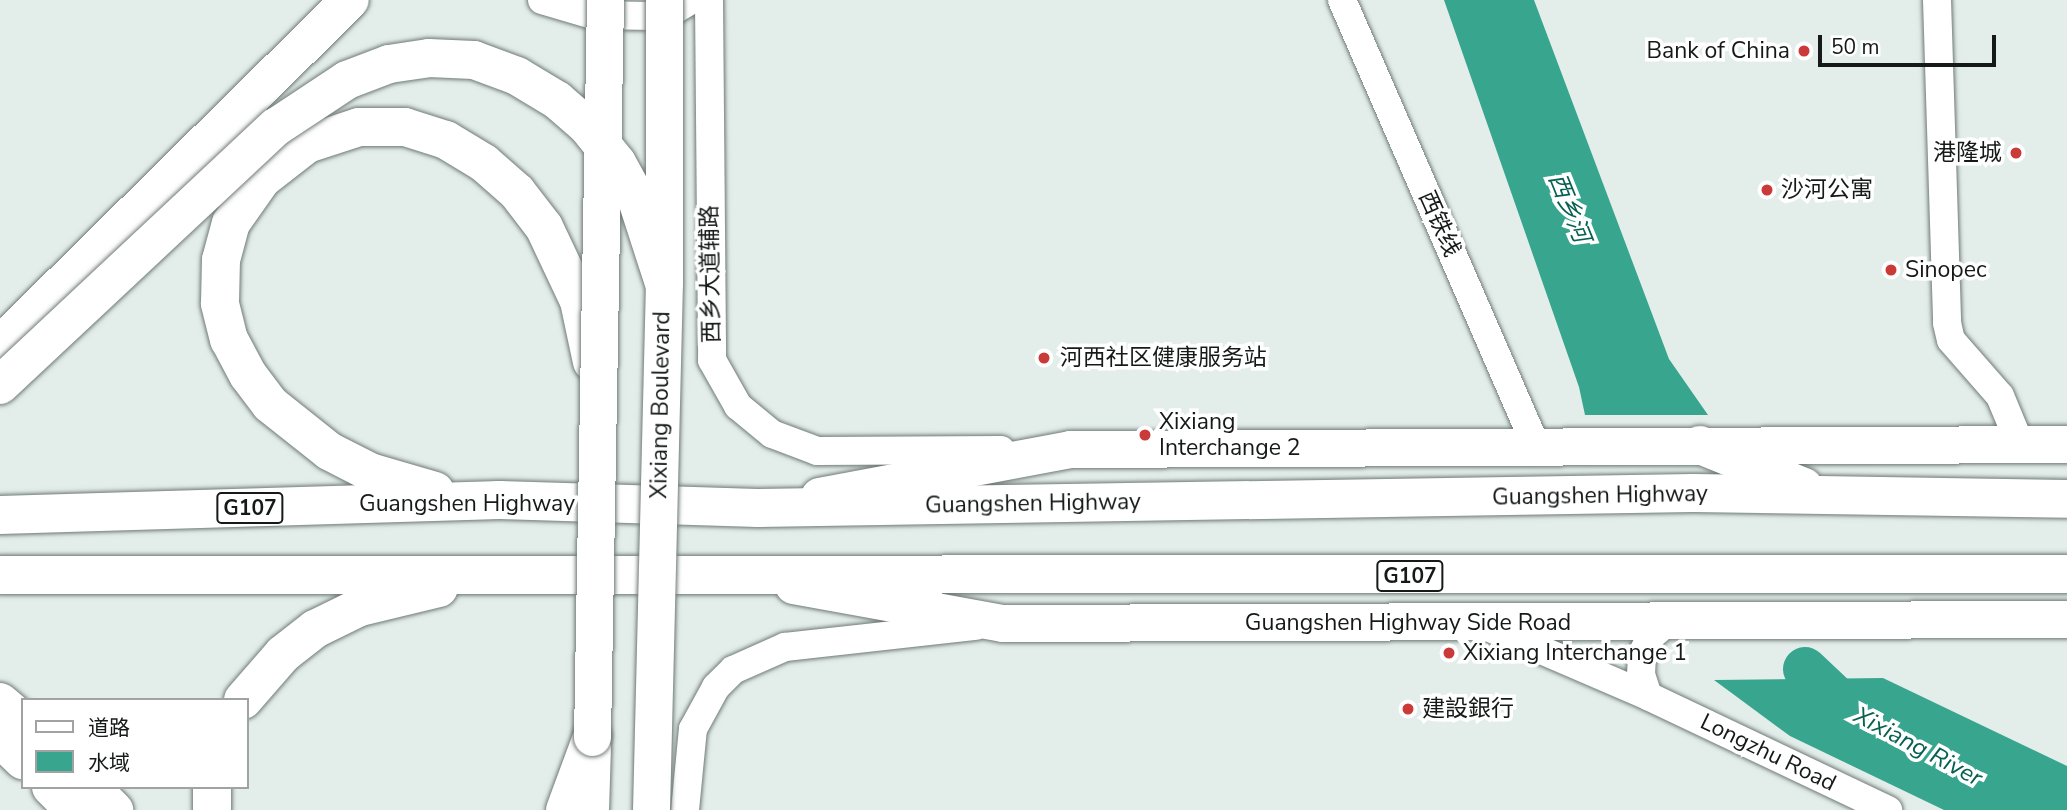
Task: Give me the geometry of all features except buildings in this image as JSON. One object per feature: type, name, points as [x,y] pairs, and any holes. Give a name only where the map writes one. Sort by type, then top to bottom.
[{"type":"highway","points":[[7,339],[350,0]]},
{"type":"highway","points":[[0,385],[276,127],[347,79],[390,64],[429,58],[474,60],[517,76],[557,100],[587,126],[617,163],[636,197],[664,283]]},
{"type":"highway","points":[[500,500],[440,492],[370,472],[329,451],[270,404],[229,340],[220,303],[221,260],[231,223],[262,179],[307,144],[359,127],[405,127],[446,140],[484,163],[517,192],[566,266],[579,301],[598,390]]},
{"type":"highway","points":[[1700,445],[1825,495]]},
{"type":"highway","name":"Guangshen Highway","points":[[0,515],[500,500],[758,508],[1825,495],[2067,499]]},
{"type":"highway","points":[[245,698],[283,654],[315,629],[360,607],[499,572]]},
{"type":"highway","name":"G107","points":[[0,575],[499,572],[754,578],[2067,574]]},
{"type":"highway","points":[[0,702],[21,719]]},
{"type":"highway","points":[[565,810],[592,737]]},
{"type":"highway","points":[[0,738],[21,758]]},
{"type":"highway","points":[[212,789],[212,810]]},
{"type":"highway","points":[[68,794],[114,810]]},
{"type":"main road","name":"Xixiang Boulevard","points":[[649,802],[664,283],[664,0]]},
{"type":"main road","points":[[579,3],[598,390],[590,810]]},
{"type":"main road","points":[[758,508],[1070,449],[2067,444]]},
{"type":"main road","name":"Guangshen Highway Side Road","points":[[754,578],[1002,623],[1478,624],[2067,619]]},
{"type":"street","points":[[542,0],[579,3],[653,16],[671,12],[691,0]]},
{"type":"street","name":"西乡大道辅路","points":[[709,0],[712,360],[738,406],[772,434],[817,451],[1070,449]]},
{"type":"street","name":"西铁线","points":[[1342,0],[1537,448]]},
{"type":"street","points":[[1937,0],[1947,323],[1951,340],[2000,396],[2020,444]]},
{"type":"street","points":[[685,810],[694,729],[716,687],[755,657],[785,647],[1002,623]]},
{"type":"street","points":[[1648,696],[1641,675],[1642,654],[1651,636],[1667,623]]},
{"type":"street","name":"Longzhu Road","points":[[1478,624],[1648,696],[1888,810]]},
{"type":"water","name":"西乡河","points":[[1444,0],[1534,0],[1669,359],[1708,415],[1585,415],[1579,387]]},
{"type":"water","points":[[1883,678],[2067,766],[2067,810],[1944,810],[1790,736],[1714,680]]},
{"type":"waterway","name":"Xixiang River","points":[[1805,669],[1857,718]]},
{"type":"place","name":"Bank of China","points":[[1804,51]]},
{"type":"place","name":"港隆城","points":[[2016,153]]},
{"type":"place","name":"沙河公寓","points":[[1767,190]]},
{"type":"place","name":"Sinopec","points":[[1891,270]]},
{"type":"place","name":"河西社区健康服务站","points":[[1044,358]]},
{"type":"place","name":"Xixiang Interchange 2","points":[[1145,435]]},
{"type":"place","name":"Xixiang Interchange 1","points":[[1449,653]]},
{"type":"place","name":"建設銀行","points":[[1408,709]]}]
